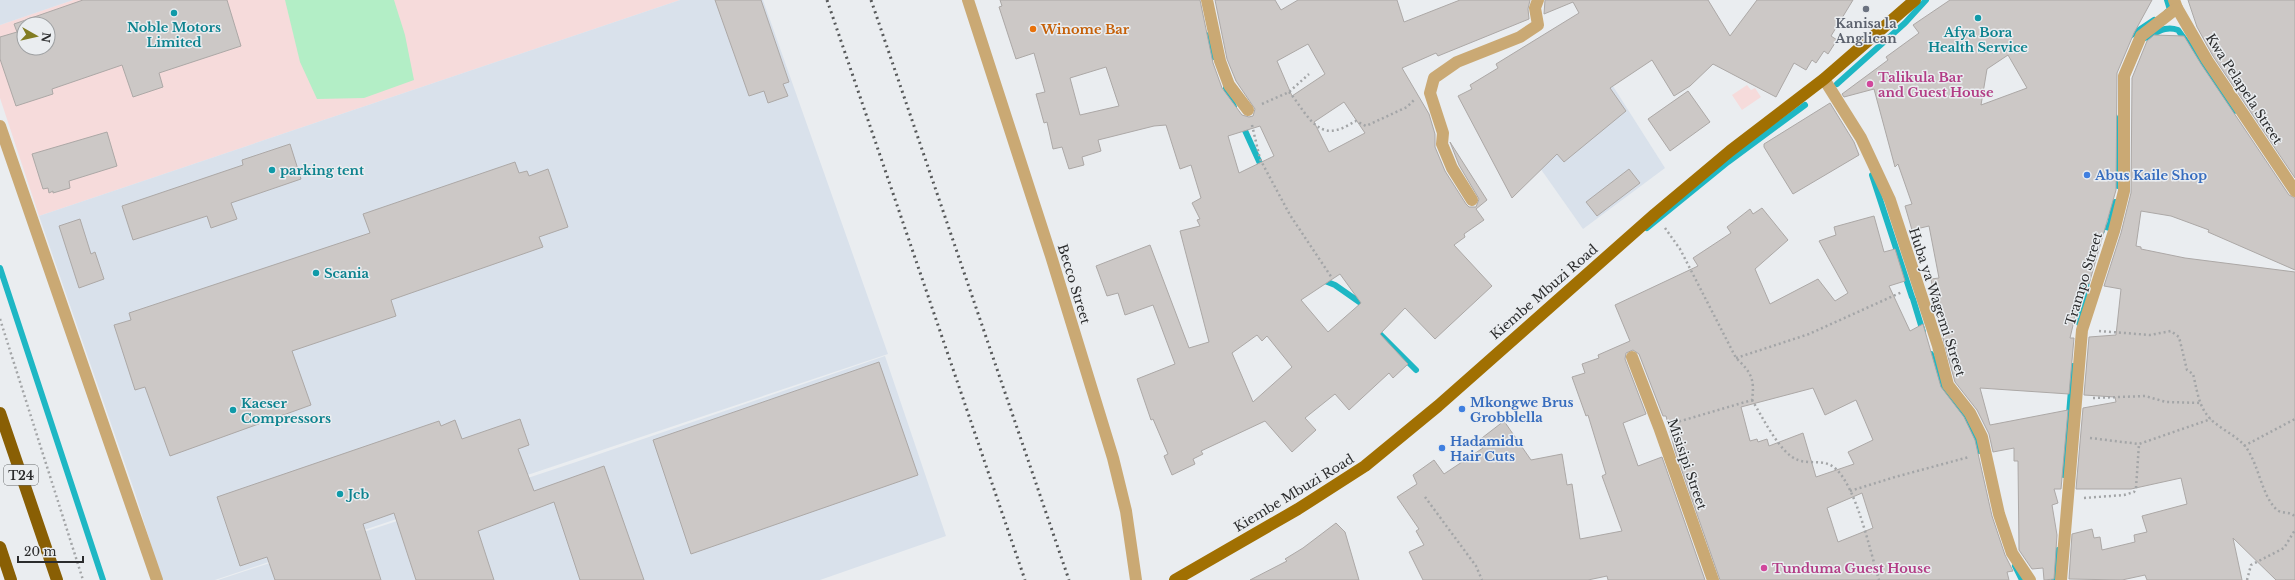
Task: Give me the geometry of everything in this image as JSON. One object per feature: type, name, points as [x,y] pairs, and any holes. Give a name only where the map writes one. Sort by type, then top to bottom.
[{"type":"highway","name":"T24","points":[[0,413],[57,580]]},
{"type":"highway","points":[[0,547],[11,580]]},
{"type":"main road","name":"Kiembe Mbuzi Road","points":[[1179,577],[1298,509],[1365,466],[1438,406],[1655,214],[1730,151],[1824,79],[1915,0]]},
{"type":"street","name":"Becco Street","points":[[968,0],[1048,248],[1113,458],[1126,511],[1136,580]]},
{"type":"street","points":[[1207,0],[1220,60],[1229,85],[1248,110]]},
{"type":"street","points":[[1472,200],[1452,168],[1442,144],[1443,133],[1430,93],[1434,78],[1457,62],[1520,37],[1538,25],[1535,8],[1538,0]]},
{"type":"street","name":"Kwa Pelapela Street","points":[[2176,4],[2207,60],[2295,191]]},
{"type":"street","name":"Trampo Street","points":[[2061,580],[2082,330],[2114,231],[2124,191],[2124,76],[2141,36],[2176,4]]},
{"type":"street","name":"Huba ya Wagemi Street","points":[[1824,79],[1861,138],[1890,200],[1917,286],[1938,346],[1948,385],[1970,413],[1982,437],[1987,453],[1999,514],[2012,553],[2030,580]]},
{"type":"street","points":[[0,126],[157,580]]},
{"type":"street","name":"Misisipi Street","points":[[1632,357],[1659,427],[1713,580]]},
{"type":"path","points":[[1309,74],[1289,92],[1248,110],[1260,159],[1290,215],[1332,278]]},
{"type":"path","points":[[1289,92],[1314,125],[1322,131],[1336,130],[1356,121],[1366,126],[1407,107],[1434,78]]},
{"type":"path","points":[[1655,214],[1680,249],[1736,358],[1748,369],[1754,386],[1752,400],[1779,445],[1798,460],[1822,461],[1836,469],[1850,491],[1878,580]]},
{"type":"path","points":[[1736,358],[1810,334],[1917,286]]},
{"type":"path","points":[[0,319],[84,580]]},
{"type":"path","points":[[2082,330],[2150,335],[2171,332],[2177,334],[2180,340],[2187,370],[2193,374],[2204,412],[2244,446],[2259,473],[2270,502],[2279,512],[2290,513],[2295,517]]},
{"type":"path","points":[[2077,399],[2145,396],[2166,402],[2202,404]]},
{"type":"path","points":[[1659,427],[1752,400]]},
{"type":"path","points":[[2073,436],[2139,444],[2211,419]]},
{"type":"path","points":[[2244,446],[2295,419]]},
{"type":"path","points":[[2068,498],[2124,495],[2134,492],[2136,488],[2139,444]]},
{"type":"path","points":[[1850,491],[1944,463],[1987,453]]},
{"type":"path","points":[[1424,497],[1476,566],[1482,580]]},
{"type":"path","points":[[2247,580],[2251,566],[2284,548],[2295,530]]},
{"type":"shaded area","points":[[0,0],[73,0],[26,16],[16,16],[16,20],[0,25]]},
{"type":"shaded area","points":[[73,0],[680,0],[39,216],[0,98],[0,25],[16,20],[16,56],[56,56],[56,16],[26,16]]},
{"type":"shaded area","points":[[680,0],[763,0],[888,354],[215,580],[162,580],[135,493],[39,216]]},
{"type":"shaded area","points":[[1611,83],[1665,168],[1583,229],[1526,148]]},
{"type":"shaded area","points":[[1747,85],[1751,90],[1755,88],[1761,97],[1742,110],[1732,95]]},
{"type":"shaded area","points":[[885,356],[946,536],[820,580],[218,580],[576,462]]},
{"type":"green space","points":[[285,0],[394,0],[405,35],[414,80],[364,98],[317,99],[300,62]]},
{"type":"building","points":[[83,0],[227,0],[241,46],[159,73],[163,87],[133,97],[122,65],[52,89],[53,94],[16,106],[0,59],[0,37],[16,32],[16,56],[56,56],[56,16],[37,16]]},
{"type":"building","points":[[715,0],[761,0],[789,82],[783,84],[788,96],[768,103],[764,91],[749,96]]},
{"type":"building","points":[[1000,0],[1200,0],[1213,63],[1222,88],[1242,115],[1249,117],[1253,116],[1255,109],[1236,81],[1227,59],[1215,0],[1275,0],[1281,10],[1298,0],[1397,0],[1404,22],[1460,0],[1530,0],[1528,9],[1529,19],[1438,56],[1436,53],[1402,68],[1429,114],[1435,134],[1435,147],[1445,171],[1466,204],[1469,207],[1476,207],[1479,199],[1459,165],[1450,142],[1487,200],[1476,209],[1484,220],[1464,234],[1465,237],[1454,245],[1492,286],[1435,339],[1405,308],[1380,334],[1408,364],[1393,378],[1389,373],[1349,410],[1335,394],[1305,418],[1316,430],[1292,452],[1265,421],[1201,451],[1203,454],[1193,459],[1195,464],[1172,475],[1164,456],[1168,454],[1153,419],[1151,420],[1137,379],[1175,364],[1153,305],[1125,315],[1118,293],[1107,296],[1096,266],[1150,245],[1189,348],[1209,342],[1180,231],[1200,226],[1197,220],[1200,219],[1192,203],[1201,198],[1191,165],[1180,169],[1166,125],[1154,126],[1098,140],[1101,151],[1082,157],[1084,165],[1069,169],[1062,147],[1053,149],[1047,122],[1044,123],[1036,94],[1045,92],[1034,53],[1016,59],[999,7],[1002,6]],"holes":[[[1308,44],[1325,74],[1292,96],[1277,61]],[[1106,67],[1119,106],[1080,115],[1070,78]],[[1344,102],[1365,133],[1329,152],[1314,122]],[[1260,126],[1274,156],[1239,173],[1228,136]],[[1340,274],[1361,303],[1328,332],[1301,300]],[[1257,335],[1262,341],[1267,336],[1292,367],[1253,402],[1232,353]]]},
{"type":"building","points":[[1545,0],[1708,0],[1730,36],[1757,0],[1853,0],[1831,36],[1837,40],[1828,54],[1824,51],[1816,63],[1812,60],[1806,70],[1794,63],[1776,97],[1713,64],[1690,86],[1674,96],[1652,60],[1610,88],[1626,111],[1564,162],[1557,154],[1512,198],[1458,96],[1472,89],[1470,85],[1498,68],[1496,64],[1579,13],[1573,2],[1544,14]]},
{"type":"building","points":[[1950,0],[2152,0],[2134,33],[2117,73],[2116,190],[2089,284],[2083,283],[2070,338],[2074,338],[2069,394],[1980,388],[1990,425],[2068,410],[2061,489],[2054,489],[2058,503],[2052,505],[2057,535],[2054,579],[2044,580],[2043,568],[2032,569],[2019,550],[2018,461],[2014,461],[2014,448],[1993,452],[1989,434],[1977,410],[1955,382],[1937,317],[1931,279],[1939,278],[1929,226],[1912,230],[1905,206],[1912,204],[1898,164],[1895,167],[1874,89],[1844,97],[1842,94],[1888,60],[1886,57],[1919,33],[1913,25]],"holes":[[[2008,55],[2027,88],[1981,105],[1987,69]]]},
{"type":"building","points":[[2188,0],[2295,0],[2295,178],[2213,56],[2197,27]]},
{"type":"building","points":[[2154,35],[2184,36],[2201,64],[2289,195],[2295,198],[2295,270],[2208,232],[2209,230],[2171,216],[2141,211],[2136,246],[2141,247],[2141,249],[2185,258],[2295,272],[2295,580],[2276,580],[2233,538],[2242,580],[2147,580],[2145,575],[2122,580],[2069,579],[2072,534],[2092,529],[2094,538],[2100,537],[2102,550],[2135,542],[2134,535],[2147,532],[2142,516],[2187,504],[2181,478],[2131,489],[2076,489],[2083,408],[2116,402],[2115,397],[2084,395],[2089,337],[2116,335],[2121,289],[2104,286],[2121,233],[2131,193],[2132,78],[2147,41]]},
{"type":"building","points":[[1688,91],[1710,122],[1670,151],[1648,119]]},
{"type":"building","points":[[1830,103],[1854,142],[1859,155],[1793,194],[1764,147],[1764,144]]},
{"type":"building","points":[[107,132],[117,166],[69,181],[70,188],[53,193],[53,191],[49,193],[48,188],[43,189],[32,154]]},
{"type":"building","points":[[290,144],[301,179],[231,203],[237,219],[211,228],[207,216],[133,240],[122,206],[243,165],[242,160]]},
{"type":"building","points":[[515,162],[519,173],[527,171],[529,176],[548,169],[568,227],[539,237],[543,247],[391,300],[396,316],[292,351],[311,405],[170,456],[145,387],[135,390],[114,325],[131,320],[129,313],[370,233],[363,214]]},
{"type":"building","points":[[1629,169],[1640,183],[1597,216],[1586,202]]},
{"type":"building","points":[[1762,208],[1788,240],[1755,269],[1770,304],[1818,279],[1835,301],[1848,293],[1819,241],[1836,235],[1834,227],[1874,216],[1884,252],[1895,249],[1905,281],[1889,286],[1910,331],[1923,324],[1941,387],[1964,417],[1975,440],[1992,516],[2005,555],[2013,571],[2007,572],[2009,580],[1720,580],[1675,451],[1666,416],[1663,416],[1639,354],[1633,350],[1626,353],[1625,359],[1646,414],[1623,423],[1638,466],[1662,457],[1705,580],[1608,580],[1607,576],[1588,580],[1423,580],[1409,552],[1424,545],[1416,531],[1419,529],[1397,497],[1417,484],[1413,475],[1434,460],[1444,474],[1483,448],[1478,441],[1504,421],[1531,460],[1562,454],[1567,485],[1572,484],[1580,539],[1622,531],[1602,476],[1606,474],[1588,415],[1586,416],[1572,377],[1585,373],[1582,364],[1599,358],[1598,355],[1630,341],[1615,305],[1698,266],[1693,258],[1731,233],[1727,227],[1750,209],[1753,214]],"holes":[[[1813,388],[1825,415],[1856,400],[1873,440],[1848,452],[1854,464],[1816,477],[1803,433],[1769,446],[1767,439],[1758,442],[1757,439],[1750,441],[1741,407]],[[1862,493],[1873,528],[1838,542],[1827,508]]]},
{"type":"building","points":[[80,219],[91,254],[95,252],[104,279],[79,288],[59,226]]},
{"type":"building","points":[[879,362],[918,475],[691,554],[653,440]]},
{"type":"building","points":[[520,419],[529,445],[518,449],[534,491],[604,466],[644,580],[580,580],[554,502],[478,531],[494,580],[416,580],[394,513],[363,524],[381,580],[275,580],[267,557],[240,566],[217,497],[439,421],[441,426],[455,420],[462,439]]},
{"type":"building","points":[[1336,523],[1345,532],[1359,580],[1250,580],[1287,561],[1285,559],[1303,548]]},
{"type":"waterway","points":[[1837,84],[1905,23],[1926,0]]},
{"type":"waterway","points":[[2167,0],[2170,10],[2167,12]]},
{"type":"waterway","points":[[2130,36],[2154,20]]},
{"type":"waterway","points":[[2145,38],[2169,28],[2178,30],[2212,77],[2233,112]]},
{"type":"waterway","points":[[1206,35],[1214,57]]},
{"type":"waterway","points":[[1226,88],[1234,107]]},
{"type":"waterway","points":[[1647,228],[1728,162],[1805,105]]},
{"type":"waterway","points":[[2115,117],[2118,129],[2118,186]]},
{"type":"waterway","points":[[1242,124],[1263,170]]},
{"type":"waterway","points":[[1872,175],[1912,297]]},
{"type":"waterway","points":[[2102,231],[2103,226],[2109,228],[2115,202]]},
{"type":"waterway","points":[[0,268],[103,580]]},
{"type":"waterway","points":[[2079,323],[2088,276]]},
{"type":"waterway","points":[[1320,279],[1335,285],[1365,306]]},
{"type":"waterway","points":[[1913,299],[1923,332]]},
{"type":"waterway","points":[[1380,328],[1378,332],[1416,370]]},
{"type":"waterway","points":[[1931,354],[1942,386],[1969,424],[1979,451]]},
{"type":"waterway","points":[[2064,475],[2073,366]]},
{"type":"waterway","points":[[2054,580],[2058,550]]},
{"type":"waterway","points":[[2015,566],[2022,580]]},
{"type":"railway","points":[[827,0],[1025,580]]},
{"type":"railway","points":[[871,0],[1069,580]]},
{"type":"place","name":"Kanisa la Anglican","points":[[1866,9]]},
{"type":"place","name":"Noble Motors Limited","points":[[174,13]]},
{"type":"place","name":"Afya Bora Health Service","points":[[1978,18]]},
{"type":"place","name":"Winome Bar","points":[[1033,29]]},
{"type":"place","name":"Talikula Bar and Guest House","points":[[1870,84]]},
{"type":"place","name":"parking tent","points":[[272,170]]},
{"type":"place","name":"Abus Kaile Shop","points":[[2087,175]]},
{"type":"place","name":"Scania","points":[[316,273]]},
{"type":"place","name":"Mkongwe Brus Grobblella","points":[[1462,409]]},
{"type":"place","name":"Kaeser Compressors","points":[[233,410]]},
{"type":"place","name":"Hadamidu Hair Cuts","points":[[1442,448]]},
{"type":"place","name":"Jcb","points":[[340,494]]},
{"type":"place","name":"Tunduma Guest House","points":[[1764,568]]}]
